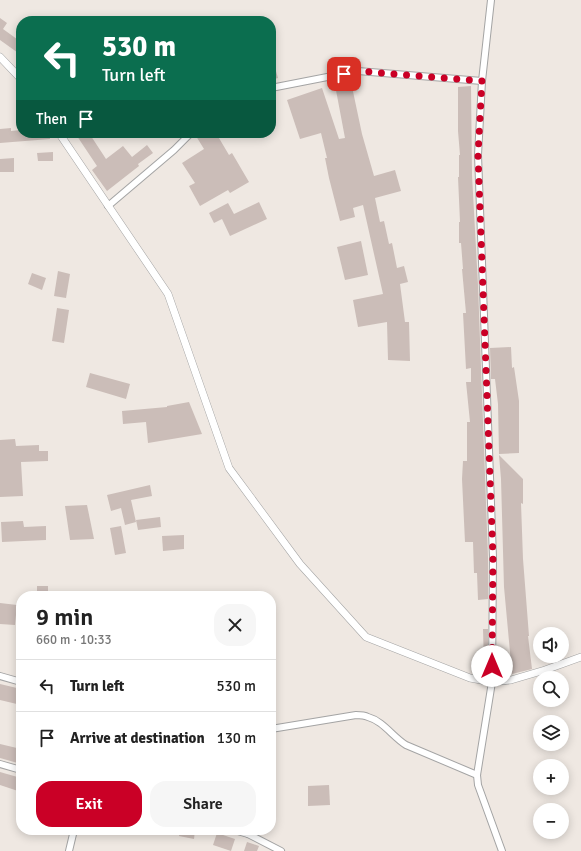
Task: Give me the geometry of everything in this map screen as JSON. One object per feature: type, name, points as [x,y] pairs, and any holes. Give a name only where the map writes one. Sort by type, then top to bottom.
[{"type":"street","points":[[491,0],[482,81],[478,155],[493,557],[492,682],[477,775],[478,785],[502,851]]},
{"type":"street","points":[[0,57],[16,74]]},
{"type":"street","points":[[276,87],[358,71],[482,81]]},
{"type":"street","points":[[62,138],[168,294],[229,468],[300,564],[366,637],[470,678],[492,682],[511,680],[581,657]]},
{"type":"street","points":[[108,206],[186,138]]},
{"type":"street","points":[[0,676],[16,681]]},
{"type":"street","points":[[276,728],[356,715],[368,716],[379,722],[397,740],[406,745],[477,775]]},
{"type":"street","points":[[0,764],[16,769]]},
{"type":"street","points":[[68,851],[73,835]]},
{"type":"street","points":[[253,835],[281,851]]},
{"type":"building","points":[[0,18],[7,23],[3,29],[16,38],[16,51],[0,40]]},
{"type":"building","points":[[351,82],[362,134],[374,176],[395,170],[401,191],[375,198],[380,222],[384,221],[389,244],[392,243],[397,268],[404,266],[408,282],[400,284],[405,322],[409,322],[410,361],[388,360],[387,322],[358,327],[353,300],[383,294],[363,205],[353,208],[355,217],[340,221],[329,178],[325,158],[327,158],[321,133],[300,139],[287,100],[322,88],[339,139],[345,138],[335,85]]},
{"type":"building","points":[[471,86],[472,175],[478,285],[488,557],[488,599],[478,600],[477,573],[474,573],[473,542],[465,542],[462,479],[463,461],[467,461],[467,422],[470,422],[466,382],[471,382],[471,368],[466,369],[463,313],[466,313],[461,243],[459,243],[460,222],[458,177],[460,155],[458,131],[458,87]]},
{"type":"building","points":[[11,128],[11,131],[16,130],[16,138],[50,139],[0,143],[0,129]]},
{"type":"building","points":[[78,138],[92,138],[106,159],[123,146],[132,157],[147,145],[153,153],[107,191],[92,170],[97,166]]},
{"type":"building","points":[[197,138],[219,138],[229,155],[232,153],[249,182],[230,193],[228,190],[200,206],[189,186],[195,183],[182,163],[204,149]]},
{"type":"building","points":[[53,152],[53,161],[38,161],[37,153]]},
{"type":"building","points":[[14,158],[14,172],[0,172],[0,159]]},
{"type":"building","points":[[259,202],[267,219],[230,236],[222,219],[214,223],[209,213],[228,203],[234,214]]},
{"type":"building","points":[[361,241],[368,275],[345,280],[337,247]]},
{"type":"building","points":[[58,271],[70,274],[66,298],[54,296]]},
{"type":"building","points":[[32,273],[46,278],[42,290],[28,284]]},
{"type":"building","points":[[57,308],[69,310],[64,343],[52,341]]},
{"type":"building","points":[[511,347],[512,368],[514,367],[519,401],[519,453],[499,454],[498,404],[495,379],[491,379],[490,348]]},
{"type":"building","points":[[90,373],[130,384],[126,399],[86,387]]},
{"type":"building","points":[[189,402],[202,434],[148,443],[146,422],[123,424],[122,411],[167,407]]},
{"type":"building","points":[[15,439],[16,446],[39,445],[39,451],[48,451],[48,461],[21,462],[23,496],[0,497],[0,440]]},
{"type":"building","points":[[499,455],[523,479],[523,504],[521,503],[523,559],[528,636],[532,669],[512,674],[504,587]]},
{"type":"building","points":[[150,485],[152,496],[131,500],[136,522],[125,525],[121,508],[111,511],[107,495]]},
{"type":"building","points":[[87,505],[94,539],[70,540],[65,506]]},
{"type":"building","points":[[160,517],[161,527],[138,530],[136,520]]},
{"type":"building","points":[[23,521],[24,527],[46,526],[46,540],[2,542],[1,522]]},
{"type":"building","points":[[121,526],[126,553],[115,555],[110,528]]},
{"type":"building","points":[[184,535],[184,549],[163,551],[162,536]]},
{"type":"building","points":[[37,586],[48,586],[48,591],[37,591]]},
{"type":"building","points":[[0,603],[16,605],[15,625],[0,624]]},
{"type":"building","points":[[483,629],[488,629],[488,665],[484,665]]},
{"type":"building","points":[[0,684],[16,688],[16,704],[0,700]]},
{"type":"building","points":[[0,744],[16,748],[16,763],[0,758]]},
{"type":"building","points":[[0,772],[16,777],[16,790],[0,785]]},
{"type":"building","points":[[329,785],[330,805],[308,806],[308,786]]},
{"type":"building","points":[[179,835],[194,835],[194,839]]},
{"type":"building","points":[[216,835],[223,835],[235,839],[231,851],[213,845]]},
{"type":"building","points":[[247,842],[259,846],[257,851],[244,851]]},
{"type":"route","points":[[344,74],[358,71],[482,81],[478,155],[493,557],[492,666]]}]
